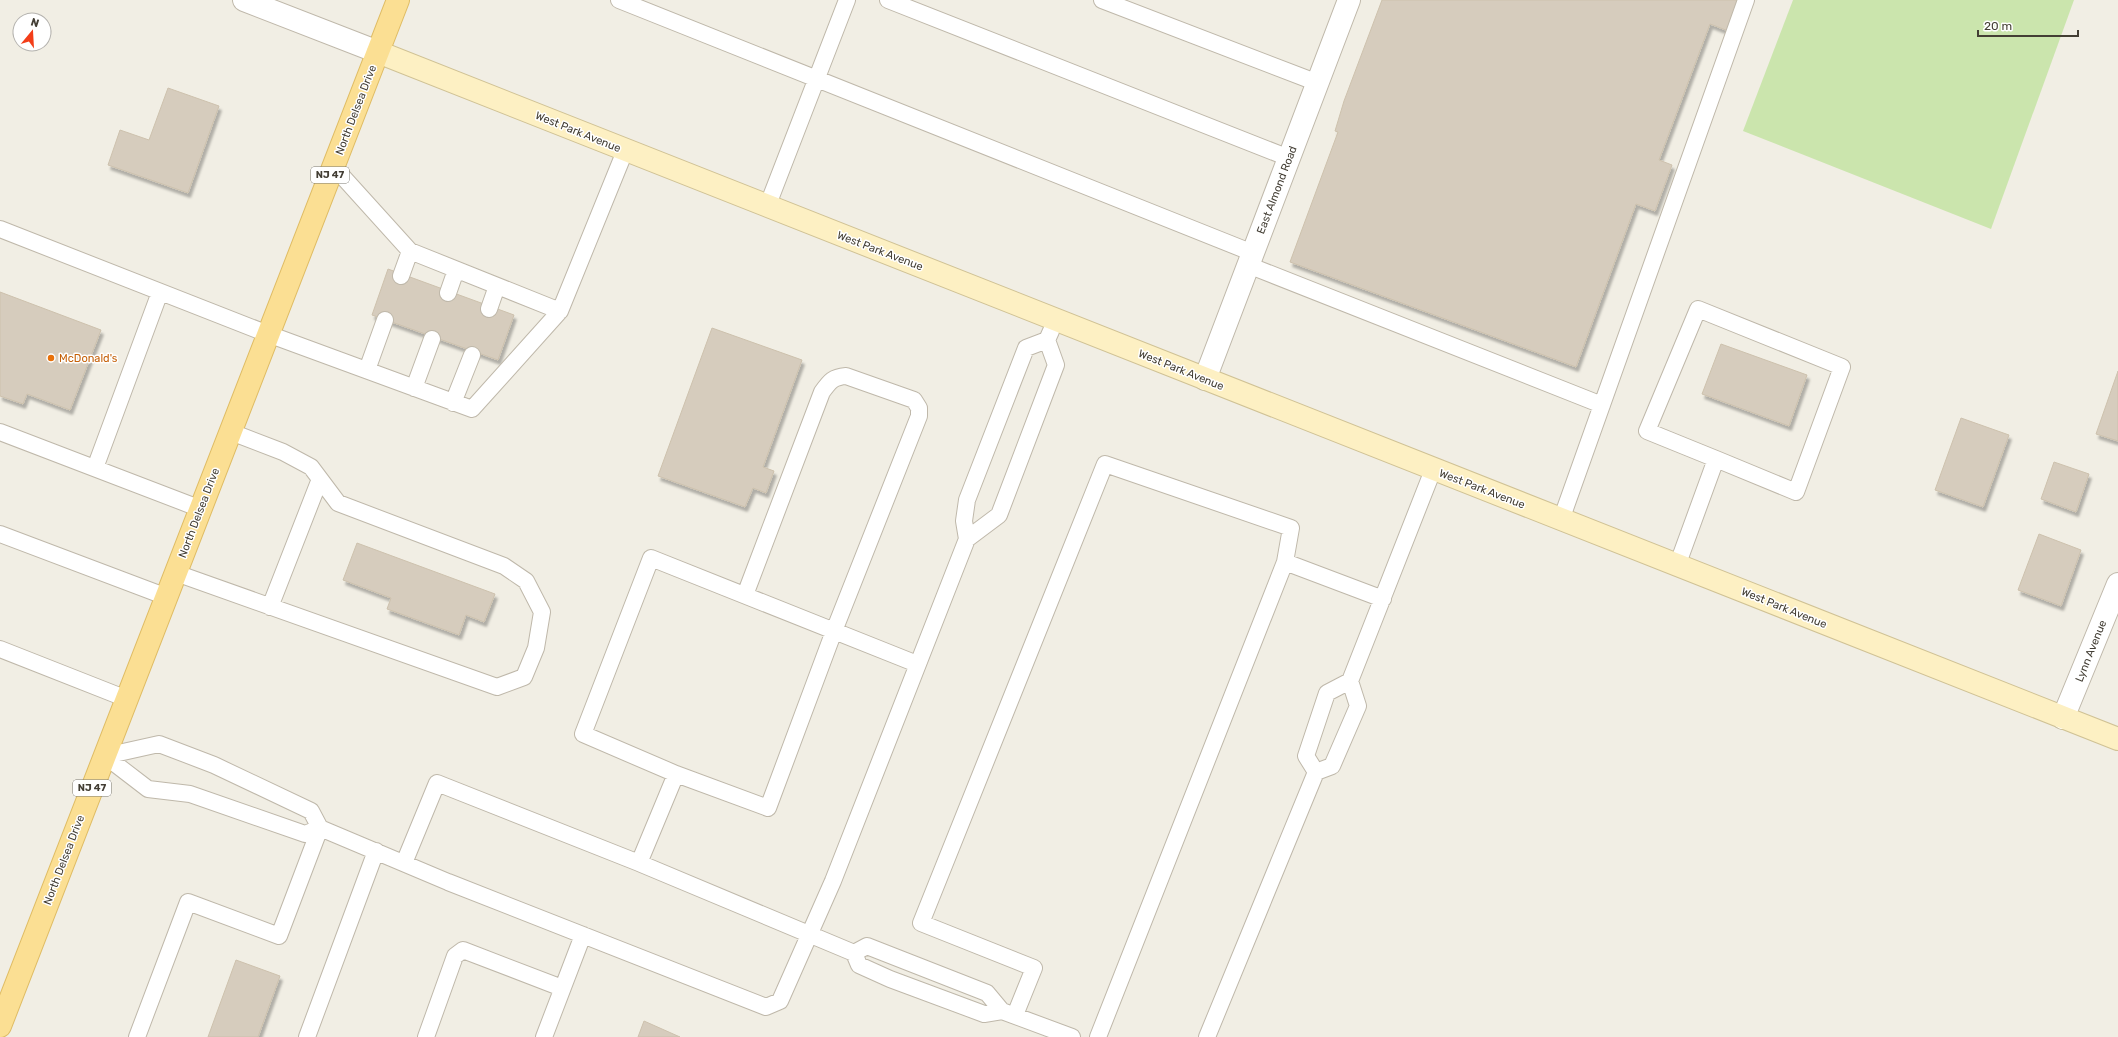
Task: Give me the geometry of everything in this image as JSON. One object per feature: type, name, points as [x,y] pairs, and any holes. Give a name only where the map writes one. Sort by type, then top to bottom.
[{"type":"main road","name":"North Delsea Drive","points":[[0,1026],[398,0]]},
{"type":"main road","name":"West Park Avenue","points":[[378,52],[625,151],[2118,739]]},
{"type":"street","name":"West Park Avenue","points":[[244,0],[378,52]]},
{"type":"street","name":"East Almond Road","points":[[1205,380],[1349,0]]},
{"type":"street","name":"Lynn Avenue","points":[[2063,718],[2118,584]]},
{"type":"lane","points":[[619,0],[817,78],[1602,405]]},
{"type":"lane","points":[[767,207],[847,0]]},
{"type":"lane","points":[[888,0],[1289,158]]},
{"type":"lane","points":[[1102,0],[1318,83]]},
{"type":"lane","points":[[1561,520],[1746,0]]},
{"type":"lane","points":[[0,229],[268,334],[472,409],[560,311],[625,151]]},
{"type":"lane","points":[[334,167],[410,251],[560,311]]},
{"type":"lane","points":[[402,276],[410,251]]},
{"type":"lane","points":[[448,293],[456,270]]},
{"type":"lane","points":[[489,310],[497,286]]},
{"type":"lane","points":[[95,468],[160,292]]},
{"type":"lane","points":[[1698,309],[1842,367],[1796,492],[1716,459],[1647,431],[1698,309]]},
{"type":"lane","points":[[367,370],[385,320]]},
{"type":"lane","points":[[105,756],[159,744],[214,765],[311,811],[320,828],[404,863],[766,1007],[780,1001],[834,880],[967,539],[964,521],[967,500],[1026,348],[1047,340],[1057,321]]},
{"type":"lane","points":[[414,388],[432,339]]},
{"type":"lane","points":[[967,539],[999,515],[1056,365],[1047,340]]},
{"type":"lane","points":[[453,403],[472,355]]},
{"type":"lane","points":[[745,595],[822,392],[830,381],[836,377],[846,376],[914,400],[919,408],[919,416],[834,631],[768,808],[676,774],[583,734],[651,558],[745,595],[834,631],[917,664]]},
{"type":"lane","points":[[0,432],[201,509]]},
{"type":"lane","points":[[176,573],[497,687],[524,677],[536,648],[542,612],[526,581],[504,566],[338,503],[311,468],[284,452],[231,432]]},
{"type":"lane","points":[[1677,566],[1716,459]]},
{"type":"lane","points":[[1009,1013],[1034,968],[921,922],[1105,464],[1291,528],[1285,562],[1098,1037]]},
{"type":"lane","points":[[1207,1037],[1316,772],[1332,766],[1358,706],[1350,681],[1433,470]]},
{"type":"lane","points":[[270,607],[320,479]]},
{"type":"lane","points":[[0,534],[167,597]]},
{"type":"lane","points":[[1285,562],[1383,599]]},
{"type":"lane","points":[[0,649],[127,699]]},
{"type":"lane","points":[[1316,772],[1306,756],[1327,693],[1350,681]]},
{"type":"lane","points":[[105,756],[148,789],[190,794],[305,834],[320,828]]},
{"type":"lane","points":[[639,863],[676,774]]},
{"type":"lane","points":[[404,863],[437,783],[639,863],[809,936],[854,953],[859,965],[890,979],[984,1014],[1009,1013]]},
{"type":"lane","points":[[137,1037],[188,902],[279,936],[320,828]]},
{"type":"lane","points":[[307,1037],[376,851]]},
{"type":"lane","points":[[544,1037],[582,935]]},
{"type":"lane","points":[[854,953],[867,946],[987,993],[1009,1013],[1072,1037]]},
{"type":"lane","points":[[426,1037],[455,956],[463,950],[562,988]]},
{"type":"green space","points":[[1793,0],[2074,0],[1991,229],[1743,131]]},
{"type":"building","points":[[1382,0],[1743,0],[1731,32],[1710,24],[1659,160],[1672,165],[1655,211],[1636,204],[1576,367],[1290,262],[1338,132],[1335,131],[1344,101]]},
{"type":"building","points":[[168,88],[219,106],[188,193],[108,165],[120,130],[149,140]]},
{"type":"building","points":[[388,269],[514,315],[498,360],[372,315]]},
{"type":"building","points":[[0,292],[101,330],[70,410],[27,394],[23,404],[0,396]]},
{"type":"building","points":[[712,328],[802,360],[763,467],[774,471],[766,493],[753,488],[745,507],[658,476]]},
{"type":"building","points":[[1721,344],[1807,375],[1789,426],[1702,394]]},
{"type":"building","points":[[2118,371],[2118,441],[2096,434]]},
{"type":"building","points":[[1961,418],[2009,435],[1983,507],[1935,490]]},
{"type":"building","points":[[2054,462],[2089,474],[2076,512],[2041,499]]},
{"type":"building","points":[[2039,534],[2081,550],[2061,606],[2018,590]]},
{"type":"building","points":[[357,543],[495,594],[484,622],[466,615],[459,635],[387,609],[391,598],[343,580]]},
{"type":"building","points":[[236,960],[280,976],[258,1037],[208,1037]]},
{"type":"building","points":[[644,1021],[680,1037],[638,1037]]},
{"type":"place","name":"McDonald's","points":[[51,358]]}]
